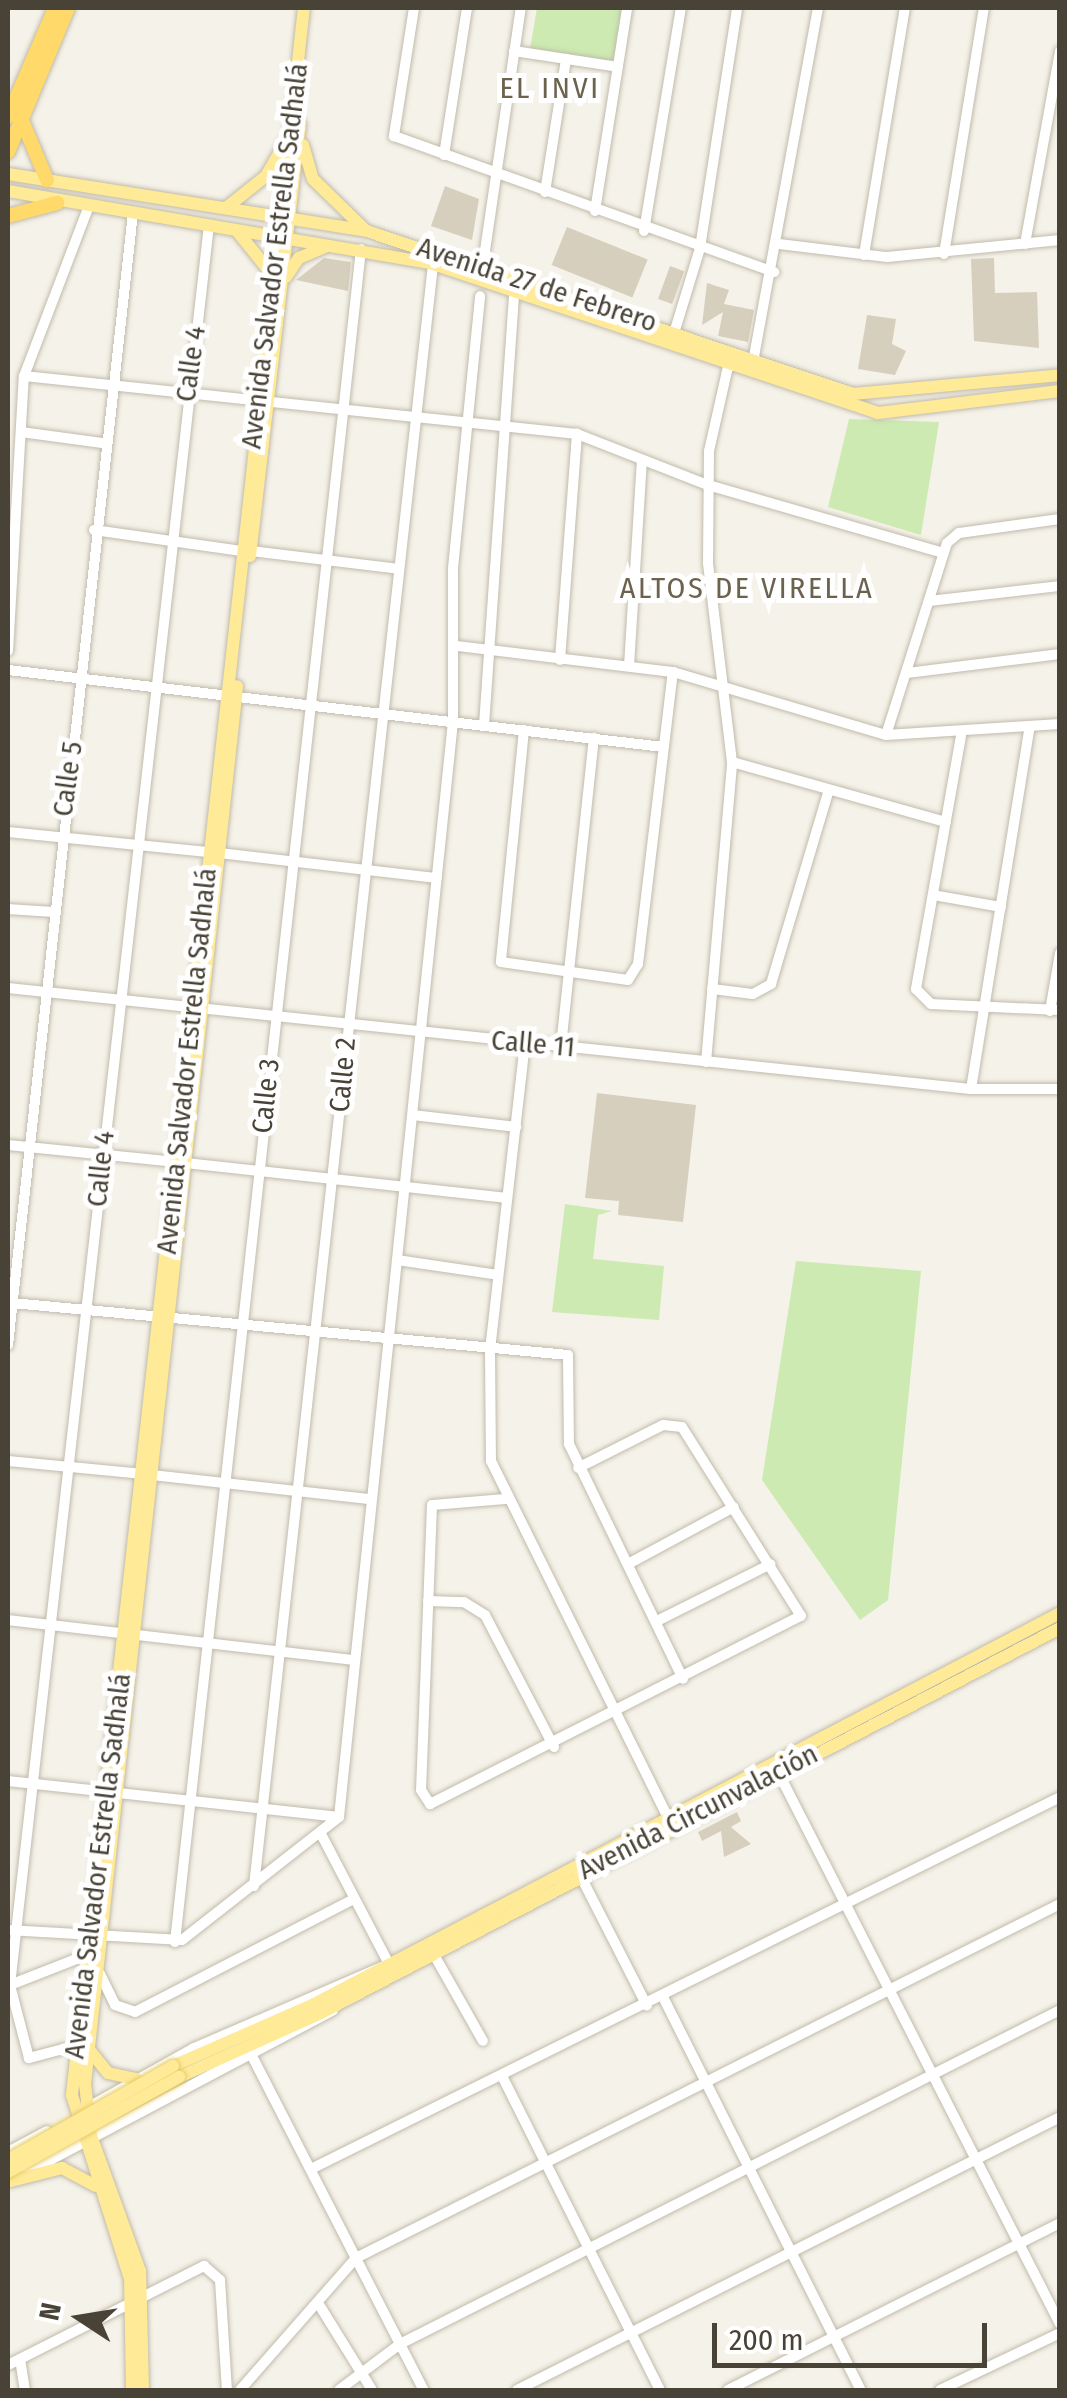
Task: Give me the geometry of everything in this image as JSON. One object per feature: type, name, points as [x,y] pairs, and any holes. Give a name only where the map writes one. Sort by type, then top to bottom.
[{"type":"highway","points":[[8,152],[12,115],[55,8]]},
{"type":"highway","points":[[12,115],[68,8]]},
{"type":"highway","points":[[12,115],[47,180]]},
{"type":"highway","points":[[8,216],[56,203]]},
{"type":"main road","name":"Avenida Salvador Estrella Sadhalá","points":[[296,117],[304,8]]},
{"type":"main road","name":"Avenida Salvador Estrella Sadhalá","points":[[86,2139],[79,2112],[93,1945],[148,1475],[263,397],[312,8]]},
{"type":"main road","points":[[226,208],[266,176],[296,117]]},
{"type":"main road","points":[[296,117],[313,179],[368,231]]},
{"type":"main road","name":"Avenida 27 de Febrero","points":[[8,174],[368,231],[484,264],[756,362],[874,396],[1060,375]]},
{"type":"main road","name":"Avenida 27 de Febrero","points":[[8,191],[56,203],[360,249],[433,264],[728,367],[878,413],[1060,391]]},
{"type":"main road","points":[[234,230],[261,252],[276,289]]},
{"type":"main road","points":[[276,289],[290,266],[330,245]]},
{"type":"main road","name":"Avenida Circunvalación","points":[[8,2156],[577,1868],[1060,1613]]},
{"type":"main road","name":"Avenida Circunvalación","points":[[775,1765],[1060,1628]]},
{"type":"main road","name":"Avenida Circunvalación","points":[[9,2179],[176,2071],[340,2004],[577,1868]]},
{"type":"main road","name":"Avenida Salvador Estrella Sadhalá","points":[[84,2046],[98,1968],[93,1945]]},
{"type":"main road","points":[[84,2046],[108,2073],[136,2079]]},
{"type":"main road","points":[[86,2139],[96,2186],[139,2300],[132,2390]]},
{"type":"main road","points":[[86,2139],[139,2300],[144,2390]]},
{"type":"main road","points":[[9,2179],[62,2168],[96,2186]]},
{"type":"street","points":[[414,8],[394,136],[644,230],[774,272]]},
{"type":"street","points":[[444,155],[466,8]]},
{"type":"street","points":[[484,264],[521,8]]},
{"type":"street","points":[[596,211],[627,8]]},
{"type":"street","points":[[644,230],[681,8]]},
{"type":"street","points":[[675,330],[700,248],[737,8]]},
{"type":"street","points":[[706,1062],[732,762],[708,484],[728,367],[756,362],[818,8]]},
{"type":"street","points":[[864,254],[905,8]]},
{"type":"street","points":[[944,254],[984,8]]},
{"type":"street","points":[[514,50],[618,67]]},
{"type":"street","points":[[1025,244],[1060,50]]},
{"type":"street","points":[[545,192],[566,59]]},
{"type":"street","points":[[8,651],[24,376],[89,206]]},
{"type":"street","name":"Calle 5","points":[[8,1346],[60,837],[81,679],[108,384],[132,213]]},
{"type":"street","name":"Calle 4","points":[[84,2046],[29,2058],[10,1985],[13,1930],[36,1784],[169,538],[210,225]]},
{"type":"street","points":[[779,244],[864,254],[944,254],[1060,240]]},
{"type":"street","name":"Calle 3","points":[[174,1942],[360,249]]},
{"type":"street","name":"Calle 2","points":[[254,1886],[294,1492],[334,1178],[381,712],[433,264]]},
{"type":"street","points":[[484,725],[502,424],[516,276]]},
{"type":"street","points":[[13,1930],[93,1945],[174,1942],[254,1886],[339,1817],[352,1660],[453,721],[457,646],[452,568],[480,296]]},
{"type":"street","points":[[24,376],[263,397],[577,434],[708,484],[943,553]]},
{"type":"street","points":[[21,432],[102,443]]},
{"type":"street","points":[[560,660],[577,434]]},
{"type":"street","points":[[630,666],[642,460]]},
{"type":"street","points":[[886,734],[943,553],[959,533],[1060,518]]},
{"type":"street","points":[[94,530],[399,569]]},
{"type":"street","points":[[930,601],[1060,586]]},
{"type":"street","points":[[457,646],[673,672],[886,734],[961,736],[1060,724]]},
{"type":"street","points":[[908,672],[1060,654]]},
{"type":"street","points":[[8,670],[663,747]]},
{"type":"street","points":[[524,730],[500,962],[569,977],[633,977],[673,672]]},
{"type":"street","points":[[971,1088],[1029,728]]},
{"type":"street","points":[[961,736],[932,895],[919,997],[982,1008],[1054,1010],[1060,952]]},
{"type":"street","points":[[561,1046],[594,738]]},
{"type":"street","points":[[732,762],[946,822]]},
{"type":"street","points":[[712,989],[753,994],[771,984],[829,790]]},
{"type":"street","points":[[8,832],[437,878]]},
{"type":"street","points":[[932,895],[1001,907]]},
{"type":"street","points":[[8,909],[53,912]]},
{"type":"street","name":"Calle 11","points":[[8,988],[274,1015],[422,1035],[971,1088],[1060,1089]]},
{"type":"street","points":[[526,1043],[485,1417],[506,1500],[669,1820]]},
{"type":"street","points":[[413,1115],[516,1127]]},
{"type":"street","points":[[8,1146],[403,1184],[507,1198]]},
{"type":"street","points":[[397,1260],[498,1275]]},
{"type":"street","points":[[12,1303],[388,1343],[568,1354],[566,1420],[578,1468],[683,1679]]},
{"type":"street","points":[[506,1500],[432,1504],[424,1800],[439,1804],[801,1616],[734,1507],[676,1424],[578,1468]]},
{"type":"street","points":[[8,1461],[369,1499]]},
{"type":"street","points":[[628,1564],[734,1507]]},
{"type":"street","points":[[657,1621],[771,1564]]},
{"type":"street","points":[[428,1601],[464,1602],[485,1615],[554,1746]]},
{"type":"street","points":[[8,1620],[352,1660]]},
{"type":"street","points":[[775,1765],[1060,2324]]},
{"type":"street","points":[[8,1781],[339,1817]]},
{"type":"street","points":[[311,2169],[502,2078],[1059,1799]]},
{"type":"street","points":[[320,1832],[388,1964]]},
{"type":"street","points":[[577,1868],[646,2006]]},
{"type":"street","points":[[98,1968],[115,2005],[135,2012],[354,1899]]},
{"type":"street","points":[[240,2390],[356,2258],[702,2077],[890,1990],[1060,1904]]},
{"type":"street","points":[[10,1985],[93,1945]]},
{"type":"street","points":[[432,1953],[483,2041]]},
{"type":"street","name":"Avenida Circunvalación","points":[[8,2156],[136,2079],[388,1964]]},
{"type":"street","points":[[663,1997],[861,2390]]},
{"type":"street","name":"Avenida Circunvalación","points":[[9,2179],[252,2056],[340,2004]]},
{"type":"street","points":[[339,2390],[360,2367],[400,2344],[1060,2010]]},
{"type":"street","points":[[252,2056],[424,2390]]},
{"type":"street","points":[[502,2078],[660,2390]]},
{"type":"street","points":[[517,2390],[1060,2116]]},
{"type":"street","points":[[728,2390],[1060,2223]]},
{"type":"street","points":[[8,2365],[195,2268],[214,2271],[230,2333],[228,2390]]},
{"type":"street","points":[[318,2303],[372,2390]]},
{"type":"street","points":[[940,2390],[1060,2333]]},
{"type":"street","points":[[20,2359],[25,2390]]},
{"type":"green space","points":[[537,8],[626,8],[618,62],[530,49]]},
{"type":"green space","points":[[849,419],[939,422],[921,535],[828,507]]},
{"type":"green space","points":[[565,1204],[612,1211],[598,1215],[593,1259],[664,1266],[659,1320],[552,1312]]},
{"type":"green space","points":[[796,1261],[921,1271],[888,1600],[860,1620],[762,1480]]},
{"type":"building","points":[[445,186],[479,199],[472,240],[431,226]]},
{"type":"building","points":[[567,227],[648,260],[632,298],[552,265]]},
{"type":"building","points":[[324,258],[351,262],[348,291],[296,280]]},
{"type":"building","points":[[994,258],[995,293],[1037,292],[1039,348],[974,341],[971,259]]},
{"type":"building","points":[[670,266],[684,271],[672,304],[658,299]]},
{"type":"building","points":[[707,283],[729,290],[724,304],[754,310],[748,342],[718,336],[723,312],[702,325]]},
{"type":"building","points":[[867,315],[896,319],[892,344],[906,351],[895,375],[858,369]]},
{"type":"building","points":[[597,1093],[696,1105],[683,1222],[618,1215],[619,1201],[585,1198]]},
{"type":"building","points":[[737,1812],[741,1821],[731,1827],[751,1844],[724,1857],[721,1831],[702,1841],[698,1832]]},
{"type":"district","name":"EL INVI","points":[[550,88]]},
{"type":"district","name":"ALTOS DE VIRELLA","points":[[747,588]]}]
